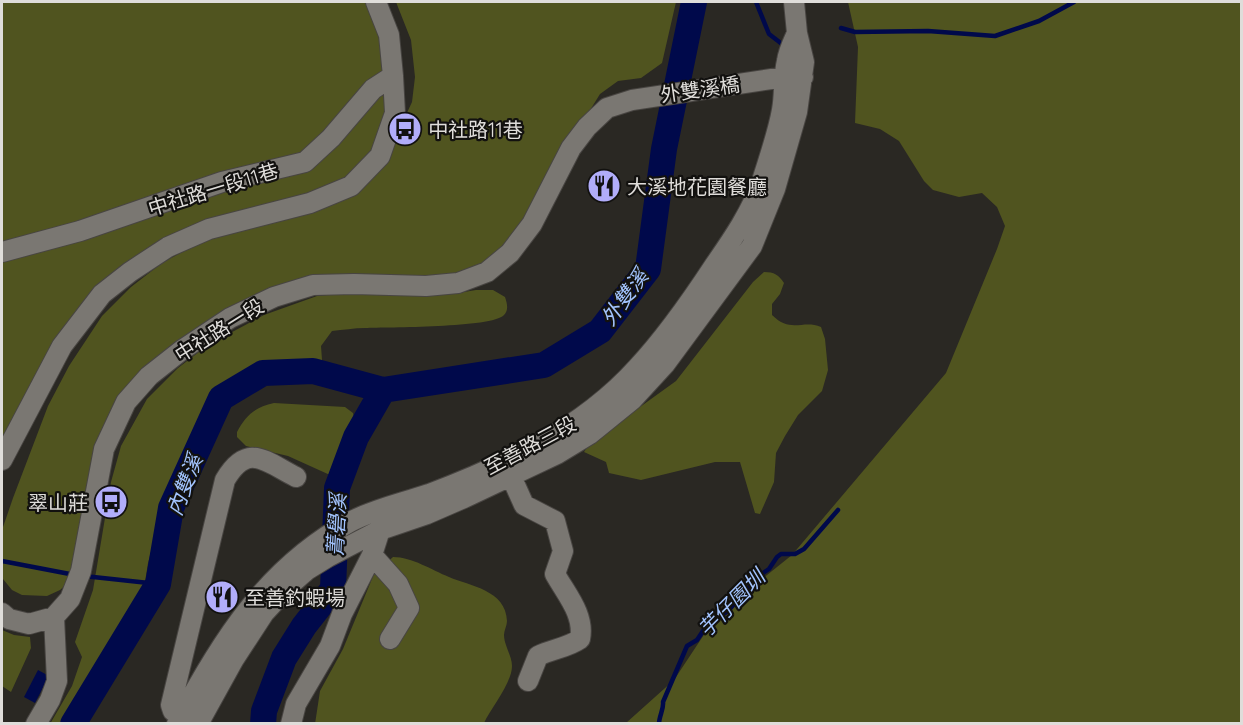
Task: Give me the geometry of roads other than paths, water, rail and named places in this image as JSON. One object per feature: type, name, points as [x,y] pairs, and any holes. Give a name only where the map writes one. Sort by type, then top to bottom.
[{"type":"street","points":[[2,460],[62,346],[102,294],[168,247],[208,229],[310,203],[351,186],[380,156],[394,113],[393,76],[388,35],[376,2]]},
{"type":"street","points":[[785,78],[804,62],[797,33],[794,2]]},
{"type":"street","name":"中社路一段11巷","points":[[2,253],[80,231],[222,182],[305,162],[332,138],[373,89],[393,76]]},
{"type":"street","name":"外雙溪橋","points":[[632,100],[785,78]]},
{"type":"street","name":"至善路三段","points":[[323,549],[359,539],[428,514],[512,476],[557,454],[590,434],[632,400],[665,364],[752,246],[778,178],[797,112],[785,78]]},
{"type":"street","name":"至善路三段","points":[[187,722],[264,614],[352,520],[439,490],[507,460],[574,423],[637,369],[689,304],[737,232],[761,184],[782,109],[785,78]]},
{"type":"street","name":"中社路一段","points":[[54,617],[70,599],[81,570],[104,449],[126,402],[149,376],[182,350],[230,318],[274,297],[313,285],[426,286],[458,283],[487,272],[510,253],[532,224],[571,148],[587,127],[607,108],[632,100]]},
{"type":"street","points":[[187,722],[173,711],[171,705],[225,480],[232,468],[248,458],[259,457],[296,477]]},
{"type":"street","points":[[512,476],[523,504],[555,521],[563,551],[555,574],[579,615],[583,627],[580,639],[570,647],[538,656],[528,681]]},
{"type":"street","points":[[291,723],[296,704],[330,646],[342,614],[372,555],[380,530]]},
{"type":"street","points":[[372,555],[398,584],[409,608],[390,639]]},
{"type":"street","points":[[2,613],[9,619],[29,624],[54,617],[57,681],[50,700],[36,723]]},
{"type":"waterway","name":"外雙溪","points":[[73,724],[158,584],[171,508],[221,398],[263,373],[313,371],[383,390],[544,365],[600,331],[648,269],[664,149],[694,2]]},
{"type":"waterway","points":[[756,2],[769,34],[782,44]]},
{"type":"waterway","points":[[841,28],[855,32],[928,31],[995,36],[1039,21],[1074,2]]},
{"type":"waterway","name":"菁礐溪","points":[[263,724],[264,711],[284,658],[304,626],[333,589],[337,488],[356,437],[383,390]]},
{"type":"waterway","name":"芋仔園圳","points":[[659,724],[663,702],[687,646],[697,640],[705,628],[728,611],[760,575],[769,569],[777,557],[781,554],[795,554],[804,549],[838,510]]},
{"type":"waterway","points":[[2,561],[75,575]]},
{"type":"waterway","points":[[84,576],[158,584]]},
{"type":"place","name":"中社路11巷","points":[[405,129]]},
{"type":"place","name":"大溪地花園餐廳","points":[[604,186]]},
{"type":"place","name":"翠山莊","points":[[111,502]]},
{"type":"place","name":"至善釣蝦場","points":[[222,597]]},
{"type":"water label","name":"內雙溪","points":[[184,485]]}]
